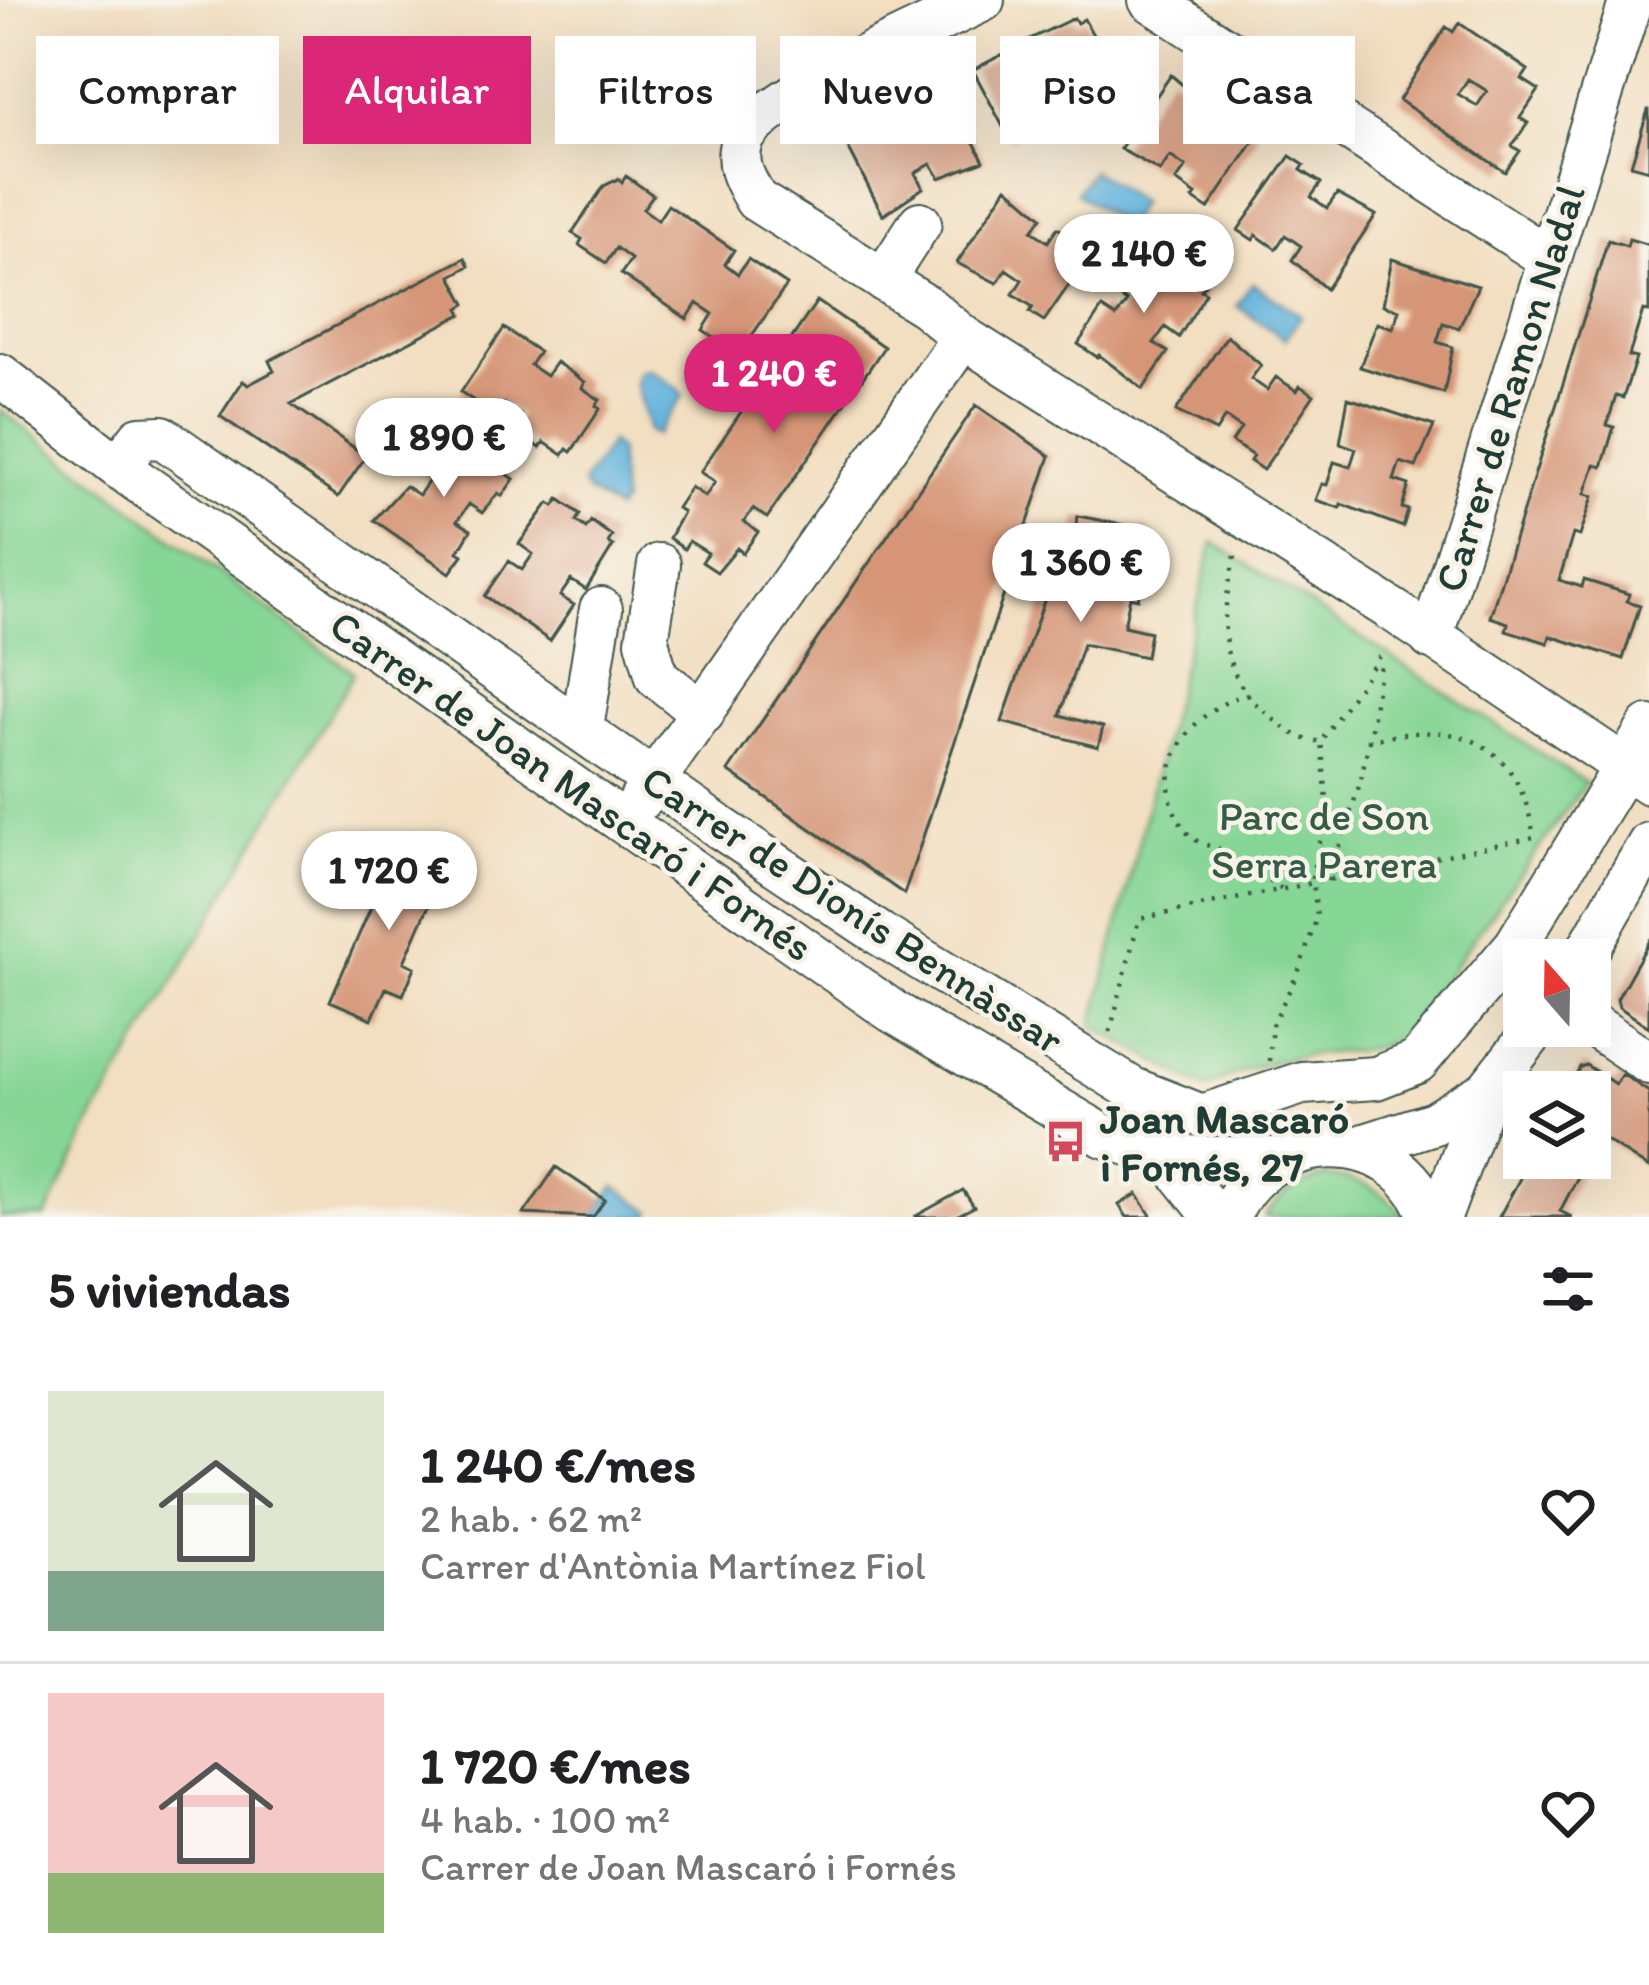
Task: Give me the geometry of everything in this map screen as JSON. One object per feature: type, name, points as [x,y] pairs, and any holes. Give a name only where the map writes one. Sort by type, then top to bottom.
[{"type":"street","points":[[983,0],[780,102],[743,139],[739,172],[756,200],[927,307],[963,337],[1636,776]]},
{"type":"street","points":[[1150,0],[1550,259]]},
{"type":"street","name":"Carrer de Ramon Nadal","points":[[1431,638],[1631,0]]},
{"type":"street","points":[[883,280],[920,223]]},
{"type":"street","points":[[622,824],[963,337]]},
{"type":"street","name":"Carrer de Joan Mascaró i Fornés","points":[[0,375],[118,467],[892,1011],[1104,1136],[1167,1157],[1277,1159],[1328,1145],[1356,1148],[1434,1123],[1487,1091]]},
{"type":"street","name":"Carrer de Dionís Bennàssar","points":[[118,467],[140,438],[162,437],[718,826],[1012,1018],[1133,1089],[1202,1116],[1302,1083],[1376,1078],[1418,1061],[1516,945],[1636,776],[1649,727]]},
{"type":"street","points":[[659,565],[647,640],[657,676],[703,713]]},
{"type":"street","points":[[582,728],[601,609]]},
{"type":"street","points":[[1594,939],[1649,844]]},
{"type":"street","points":[[1611,1037],[1649,1063]]},
{"type":"street","points":[[1440,1217],[1487,1091],[1522,1047]]},
{"type":"street","points":[[1356,1148],[1385,1161],[1410,1181],[1430,1217]]},
{"type":"street","points":[[1167,1157],[1215,1217]]},
{"type":"street","points":[[1229,1217],[1253,1177],[1277,1159]]},
{"type":"path","points":[[1235,556],[1223,636],[1226,659],[1248,694],[1277,723],[1307,741],[1321,741]]},
{"type":"path","points":[[1268,1054],[1272,1024],[1298,974],[1316,917],[1312,874],[1328,809],[1321,741],[1383,652],[1360,783],[1328,881]]},
{"type":"path","points":[[1248,694],[1229,699],[1192,723],[1178,746],[1169,790],[1186,832],[1200,844],[1224,850],[1285,890]]},
{"type":"path","points":[[1110,1035],[1139,919],[1534,837],[1528,804],[1508,766],[1466,736],[1417,730],[1369,741]]},
{"type":"green space","points":[[0,410],[354,673],[90,1125],[46,1217],[0,1217]]},
{"type":"green space","name":"Parc de Son Serra Parera","points":[[1213,542],[1586,783],[1407,1031],[1374,1048],[1259,1066],[1206,1089],[1093,1026]]},
{"type":"green space","points":[[1326,1176],[1371,1187],[1406,1217],[1265,1217],[1291,1190]]},
{"type":"water","points":[[1092,170],[1140,202],[1125,226],[1076,193]]},
{"type":"water","points":[[1252,283],[1301,316],[1285,339],[1237,306]]},
{"type":"water","points":[[648,369],[683,396],[656,435],[649,432],[635,382],[639,371]]},
{"type":"water","points":[[610,443],[618,450],[622,503],[616,510],[582,484]]},
{"type":"water","points":[[615,1186],[652,1212],[649,1217],[600,1217],[595,1213]]},
{"type":"building","points":[[1074,18],[1077,23],[1084,19],[1094,36],[1036,36]]},
{"type":"building","points":[[1459,23],[1528,70],[1522,79],[1539,90],[1520,118],[1528,123],[1512,146],[1520,151],[1505,172],[1399,100],[1446,27],[1453,32]],"holes":[[[1468,79],[1487,91],[1477,106],[1458,94]]]},
{"type":"building","points":[[1000,56],[1000,121],[976,76],[976,68]]},
{"type":"building","points":[[1171,75],[1183,85],[1183,144],[1252,144],[1208,209],[1176,181],[1186,167],[1170,156],[1160,171],[1120,149],[1123,144],[1159,144],[1159,92]]},
{"type":"building","points":[[1649,110],[1649,170],[1631,165]]},
{"type":"building","points":[[846,144],[975,144],[984,161],[940,178],[931,164],[915,173],[923,188],[883,215]]},
{"type":"building","points":[[1290,156],[1321,183],[1311,197],[1327,208],[1337,194],[1376,215],[1326,289],[1292,260],[1301,246],[1285,235],[1276,249],[1238,230]]},
{"type":"building","points":[[626,176],[653,195],[643,209],[658,220],[668,205],[734,250],[725,264],[738,274],[748,259],[787,285],[739,354],[703,330],[713,314],[697,303],[687,319],[621,274],[631,259],[616,248],[606,263],[579,245],[582,239],[572,233],[604,186],[618,179],[622,182]]},
{"type":"building","points":[[1007,187],[1042,217],[1032,231],[1048,242],[1057,228],[1095,247],[1044,321],[1013,294],[1022,280],[1006,269],[997,283],[957,263]]},
{"type":"building","points":[[1629,239],[1649,245],[1649,312],[1643,310],[1629,356],[1636,358],[1623,398],[1616,396],[1607,425],[1614,427],[1602,467],[1595,465],[1585,494],[1593,496],[1580,536],[1573,534],[1559,580],[1582,587],[1584,580],[1629,594],[1627,601],[1640,605],[1623,659],[1550,636],[1548,643],[1506,630],[1508,623],[1490,617],[1608,240],[1627,246]]},
{"type":"building","points":[[1152,247],[1174,261],[1169,268],[1180,275],[1184,268],[1206,283],[1201,290],[1206,293],[1179,337],[1165,327],[1154,343],[1168,352],[1143,389],[1078,344],[1102,308],[1116,317],[1127,302],[1112,292],[1142,250],[1147,253]]},
{"type":"building","points":[[465,258],[469,266],[451,276],[466,304],[459,308],[462,314],[291,404],[366,456],[338,497],[220,416],[243,381],[248,385],[274,371],[269,361]]},
{"type":"building","points":[[1392,259],[1478,286],[1459,328],[1443,323],[1437,342],[1453,347],[1444,393],[1360,367],[1377,323],[1393,328],[1399,310],[1383,305]]},
{"type":"building","points":[[817,301],[884,347],[859,384],[844,374],[834,389],[848,399],[767,518],[753,509],[744,522],[758,532],[743,553],[737,548],[717,572],[702,562],[708,553],[689,541],[684,549],[669,538],[683,512],[677,508],[691,487],[705,497],[715,482],[700,472],[780,355],[794,365],[806,348],[792,338]]},
{"type":"building","points":[[504,328],[539,352],[530,365],[546,376],[556,362],[585,382],[582,388],[600,400],[596,406],[600,409],[571,452],[567,449],[563,455],[544,442],[540,448],[511,428],[521,415],[504,404],[495,416],[461,392]]},
{"type":"building","points":[[1227,336],[1261,365],[1251,379],[1267,390],[1276,377],[1297,391],[1300,386],[1314,395],[1263,470],[1250,461],[1253,456],[1232,442],[1241,428],[1225,417],[1216,431],[1176,411]]},
{"type":"building","points":[[1348,398],[1434,426],[1416,467],[1400,462],[1394,480],[1409,485],[1402,508],[1408,510],[1403,527],[1316,500],[1334,462],[1350,467],[1356,449],[1340,443]]},
{"type":"building","points":[[976,405],[1050,456],[904,894],[728,771]]},
{"type":"building","points":[[437,427],[514,479],[482,513],[469,504],[457,521],[471,530],[458,552],[463,555],[450,573],[374,520],[405,486],[419,495],[430,479],[416,470]]},
{"type":"building","points":[[559,499],[580,514],[576,521],[586,528],[591,521],[612,536],[608,543],[613,546],[586,590],[571,580],[560,596],[574,605],[550,641],[485,596],[509,561],[522,570],[533,554],[519,544],[549,503],[554,506]]},
{"type":"building","points":[[1078,516],[1151,530],[1138,599],[1130,597],[1124,626],[1150,632],[1146,657],[1083,644],[1060,715],[1103,727],[1098,747],[1002,722],[1052,578],[1062,581]]},
{"type":"building","points":[[399,843],[447,864],[404,962],[415,967],[403,995],[386,988],[372,1019],[330,1001]]},
{"type":"building","points":[[1649,942],[1649,1027],[1619,1007],[1617,999]]},
{"type":"building","points":[[1622,1074],[1649,1092],[1649,1168],[1611,1143],[1611,1081],[1615,1084]]},
{"type":"building","points":[[556,1167],[605,1200],[593,1217],[524,1214]]},
{"type":"building","points":[[1520,1179],[1577,1179],[1560,1211],[1572,1217],[1499,1217]]},
{"type":"building","points":[[963,1190],[974,1207],[954,1217],[914,1217]]},
{"type":"building","points":[[1137,1194],[1152,1217],[1127,1217],[1119,1205]]},
{"type":"place","name":"Joan Mascaró i Fornés, 27","points":[[1066,1142]]}]
